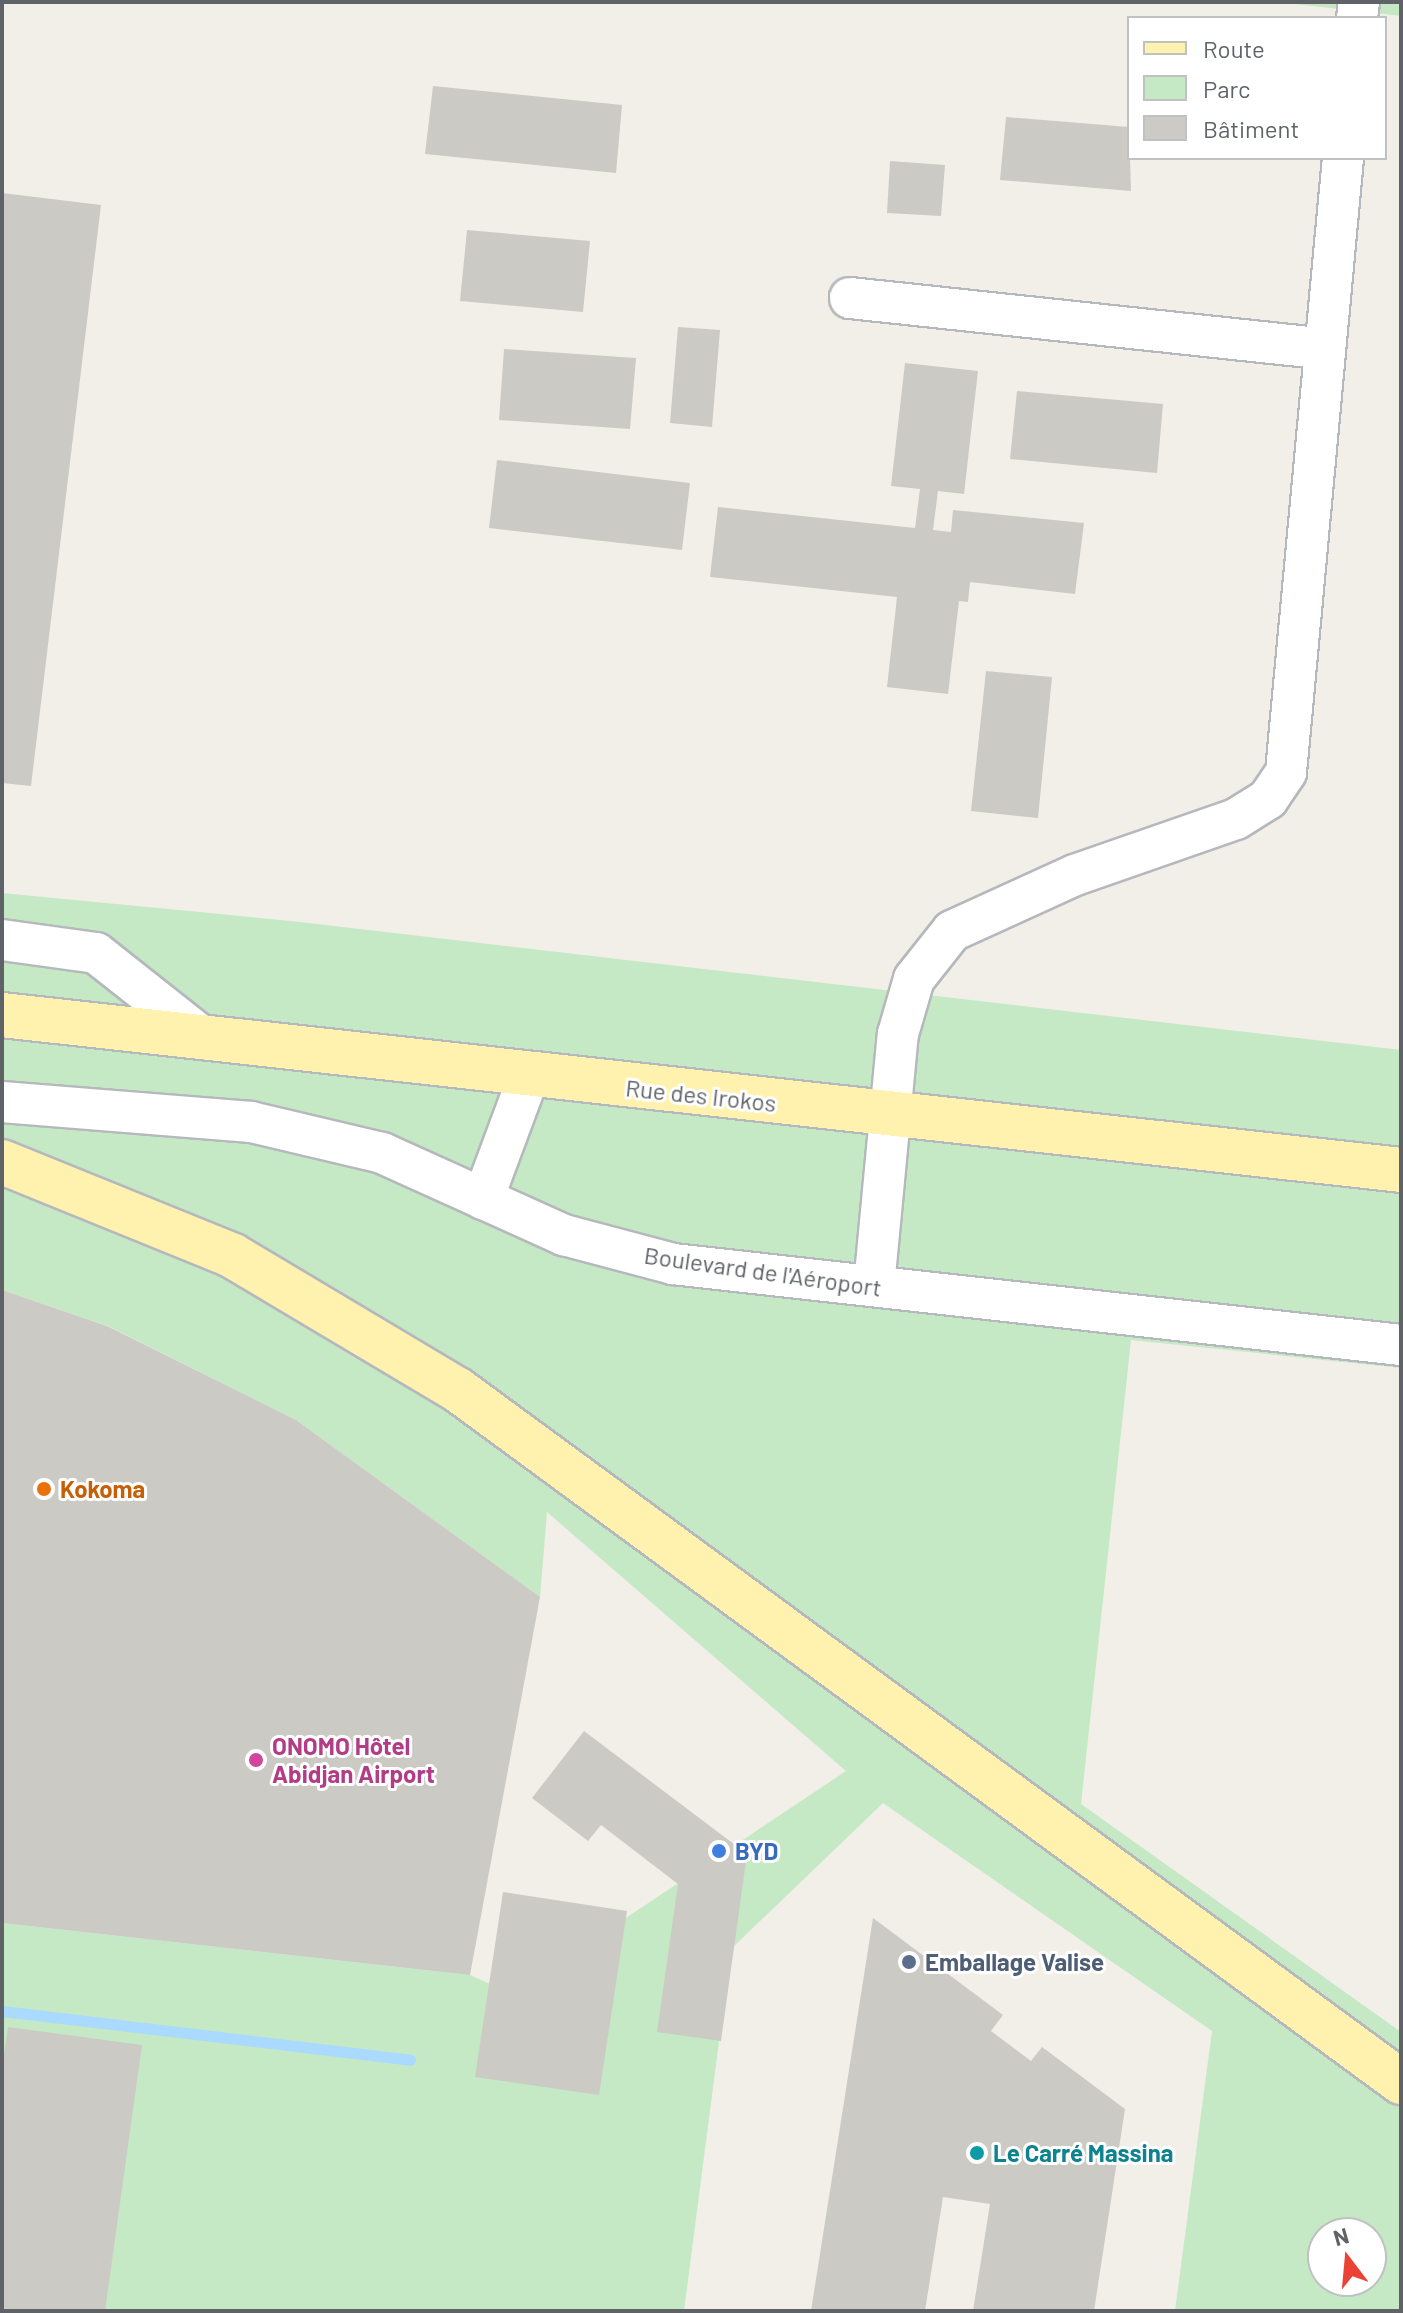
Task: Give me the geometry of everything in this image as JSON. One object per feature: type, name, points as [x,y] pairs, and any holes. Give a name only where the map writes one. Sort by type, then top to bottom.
[{"type":"main road","name":"Rue des Irokos","points":[[2,1015],[893,1117],[1401,1170]]},
{"type":"main road","points":[[2,1162],[233,1256],[458,1390],[1401,2082]]},
{"type":"street","points":[[874,1286],[893,1117],[898,1034],[914,979],[952,931],[1075,875],[1236,819],[1268,799],[1286,772],[1343,160]]},
{"type":"street","points":[[850,298],[1324,349]]},
{"type":"street","points":[[2,940],[96,953],[205,1039]]},
{"type":"street","points":[[483,1199],[529,1075]]},
{"type":"street","name":"Boulevard de l'Aéroport","points":[[2,1102],[251,1122],[382,1153],[564,1235],[673,1264],[1401,1345]]},
{"type":"green space","points":[[1277,2],[1401,2],[1401,16],[1358,11]]},
{"type":"green space","points":[[2,893],[291,921],[1401,1050],[1401,1368],[1131,1340],[1081,1804],[1401,2032],[1401,2311],[1175,2311],[1212,2031],[883,1803],[731,1949],[684,2311],[2,2311],[2,1923],[470,1975],[512,1994],[846,1771],[547,1512],[540,1597],[296,1420],[108,1326],[2,1290]]},
{"type":"building","points":[[433,86],[622,105],[616,173],[425,154]]},
{"type":"building","points":[[1006,117],[1127,127],[1131,191],[1000,180]]},
{"type":"building","points":[[890,161],[945,165],[941,216],[887,213]]},
{"type":"building","points":[[2,193],[101,205],[31,786],[2,783]]},
{"type":"building","points":[[467,230],[590,241],[583,312],[460,301]]},
{"type":"building","points":[[678,327],[720,330],[712,427],[670,423]]},
{"type":"building","points":[[504,349],[636,358],[630,429],[499,420]]},
{"type":"building","points":[[905,363],[978,371],[964,494],[938,491],[933,530],[951,532],[953,510],[1084,523],[1075,594],[970,582],[968,602],[959,601],[948,694],[887,687],[897,597],[710,577],[718,507],[915,528],[920,489],[891,486]]},
{"type":"building","points":[[1017,391],[1163,404],[1157,473],[1010,459]]},
{"type":"building","points":[[497,460],[690,483],[682,550],[489,528]]},
{"type":"building","points":[[986,671],[1052,677],[1038,818],[971,811]]},
{"type":"building","name":"ONOMO Hôtel Abidjan Airport","points":[[2,1290],[107,1326],[296,1420],[540,1597],[470,1975],[2,1923]]},
{"type":"building","points":[[584,1731],[747,1854],[721,2041],[657,2032],[678,1884],[601,1825],[588,1841],[532,1798]]},
{"type":"building","points":[[503,1892],[627,1911],[599,2095],[475,2077]]},
{"type":"building","name":"Le Carré Massina","points":[[873,1918],[1003,2015],[991,2031],[1031,2061],[1042,2047],[1125,2109],[1094,2311],[973,2311],[990,2204],[943,2197],[925,2311],[811,2311]]},
{"type":"building","points":[[8,2027],[142,2045],[105,2311],[2,2311],[2,2069]]},
{"type":"waterway","points":[[2,2011],[410,2060]]},
{"type":"place","name":"Kokoma","points":[[44,1489]]},
{"type":"place","name":"ONOMO Hôtel Abidjan Airport","points":[[256,1760]]},
{"type":"place","name":"BYD","points":[[719,1851]]},
{"type":"place","name":"Emballage Valise","points":[[909,1962]]},
{"type":"place","name":"Le Carré Massina","points":[[977,2153]]}]
